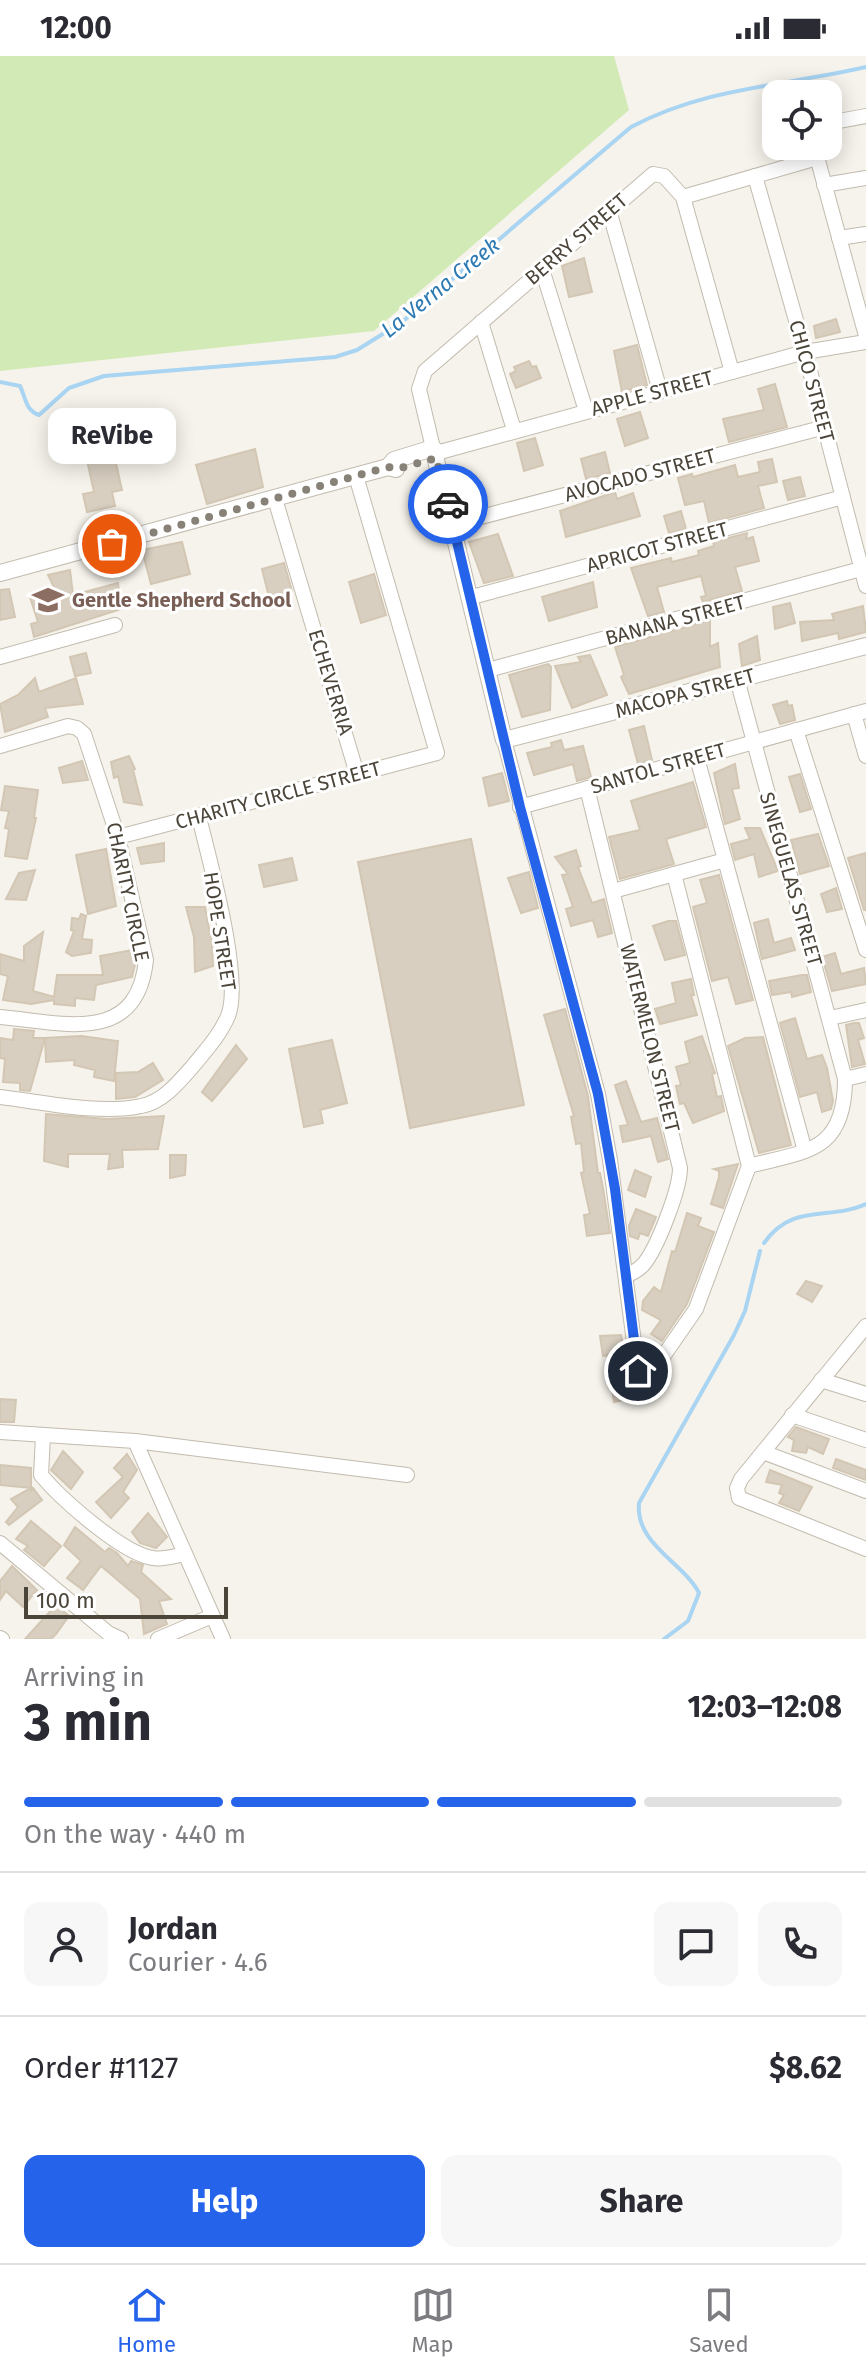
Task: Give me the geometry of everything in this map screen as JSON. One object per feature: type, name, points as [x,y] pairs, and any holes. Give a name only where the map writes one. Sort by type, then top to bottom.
[{"type":"street","points":[[842,120],[866,116]]},
{"type":"street","points":[[732,372],[683,197],[755,176],[795,160]]},
{"type":"street","points":[[817,160],[839,238],[860,290],[866,339]]},
{"type":"street","name":"BERRY STREET","points":[[436,453],[419,381],[430,365],[647,177],[658,173],[683,197]]},
{"type":"street","name":"CHICO STREET","points":[[755,176],[866,586]]},
{"type":"street","points":[[824,185],[866,178]]},
{"type":"street","points":[[609,210],[660,391]]},
{"type":"street","points":[[839,238],[866,234]]},
{"type":"street","points":[[542,269],[586,411]]},
{"type":"street","points":[[481,322],[514,430]]},
{"type":"street","name":"APPLE STREET","points":[[0,573],[388,467],[394,460],[436,453],[805,352],[866,339]]},
{"type":"street","name":"AVOCADO STREET","points":[[454,524],[825,427]]},
{"type":"street","points":[[436,453],[520,807],[598,1094],[627,1275],[639,1375],[662,1358],[696,1309],[749,1166],[674,874]]},
{"type":"street","name":"CHARITY CIRCLE STREET","points":[[118,837],[437,753],[356,476]]},
{"type":"street","name":"APRICOT STREET","points":[[472,597],[843,497]]},
{"type":"street","name":"ECHEVERRIA","points":[[275,499],[357,774]]},
{"type":"street","name":"BANANA STREET","points":[[488,670],[861,569]]},
{"type":"street","points":[[0,657],[115,625]]},
{"type":"street","name":"MACOPA STREET","points":[[504,740],[866,646]]},
{"type":"street","name":"SINEGUELAS STREET","points":[[737,679],[845,1079]]},
{"type":"street","points":[[860,712],[866,756]]},
{"type":"street","name":"SANTOL STREET","points":[[520,807],[860,712]]},
{"type":"street","name":"CHARITY CIRCLE","points":[[0,746],[68,726],[77,728],[88,742],[118,837],[146,960],[145,975],[136,994],[110,1021],[91,1025],[0,1017]]},
{"type":"street","points":[[796,730],[866,950]]},
{"type":"street","points":[[697,758],[805,1151]]},
{"type":"street","name":"WATERMELON STREET","points":[[587,788],[669,1114],[681,1174],[649,1256],[638,1270],[627,1275]]},
{"type":"street","name":"HOPE STREET","points":[[0,1097],[106,1108],[151,1104],[180,1080],[218,1036],[229,1014],[232,995],[226,941],[199,817]]},
{"type":"street","points":[[613,891],[725,860]]},
{"type":"street","points":[[830,1018],[866,1010]]},
{"type":"street","points":[[749,1166],[805,1151],[825,1142],[834,1130],[844,1102],[845,1079],[866,1074]]},
{"type":"street","points":[[866,1326],[860,1342],[821,1380],[737,1488],[739,1498],[866,1549]]},
{"type":"street","points":[[821,1380],[866,1394]]},
{"type":"street","points":[[792,1415],[866,1440]]},
{"type":"street","points":[[0,1432],[135,1441],[407,1475]]},
{"type":"street","points":[[43,1436],[41,1475],[51,1487],[122,1544],[138,1553],[154,1559],[185,1554]]},
{"type":"street","points":[[135,1441],[223,1639]]},
{"type":"street","points":[[763,1452],[866,1491]]},
{"type":"street","points":[[0,1543],[108,1633],[121,1639]]},
{"type":"street","points":[[158,1639],[212,1616]]},
{"type":"green space","points":[[0,56],[614,56],[629,110],[374,331],[0,371]]},
{"type":"building","points":[[584,258],[592,292],[569,297],[562,266]]},
{"type":"building","points":[[836,319],[840,332],[816,338],[814,326]]},
{"type":"building","points":[[637,345],[647,385],[622,392],[614,351]]},
{"type":"building","points":[[529,361],[532,367],[536,366],[541,378],[516,388],[510,374],[516,371],[514,367]]},
{"type":"building","points":[[775,384],[787,427],[729,442],[723,419],[764,410],[758,389]]},
{"type":"building","points":[[640,412],[648,438],[625,446],[617,419]]},
{"type":"building","points":[[98,430],[101,443],[111,441],[122,490],[112,492],[115,506],[87,512],[83,494],[94,492],[81,433]]},
{"type":"building","points":[[535,438],[543,465],[524,471],[517,443]]},
{"type":"building","points":[[255,449],[263,487],[207,504],[196,465]]},
{"type":"building","points":[[605,452],[610,473],[586,479],[581,459]]},
{"type":"building","points":[[772,459],[777,482],[758,486],[764,508],[709,523],[704,501],[685,505],[678,478],[735,465],[738,477],[760,472],[758,462]]},
{"type":"building","points":[[800,477],[805,496],[788,500],[783,481]]},
{"type":"building","points":[[615,492],[617,499],[633,493],[640,516],[566,537],[560,511]]},
{"type":"building","points":[[681,511],[686,529],[669,533],[664,516]]},
{"type":"building","points":[[747,533],[746,539],[753,537],[759,561],[735,567],[742,591],[703,602],[701,597],[706,596],[701,576],[657,587],[664,612],[648,616],[631,568],[699,555],[698,551],[714,546],[713,542]]},
{"type":"building","points":[[498,534],[513,576],[484,583],[469,542]]},
{"type":"building","points":[[182,542],[190,574],[151,584],[142,550]]},
{"type":"building","points":[[284,563],[292,591],[269,597],[262,569]]},
{"type":"building","points":[[70,570],[73,595],[118,583],[121,609],[34,637],[31,624],[38,622],[29,594],[56,591],[48,575]]},
{"type":"building","points":[[374,574],[386,615],[361,623],[349,582]]},
{"type":"building","points":[[593,582],[597,607],[549,621],[542,597]]},
{"type":"building","points":[[9,589],[15,617],[0,620],[0,590]]},
{"type":"building","points":[[790,603],[795,623],[775,629],[773,607]]},
{"type":"building","points":[[863,606],[866,632],[839,639],[838,633],[802,641],[800,622],[834,620],[832,614]]},
{"type":"building","points":[[710,620],[710,647],[718,643],[720,667],[629,694],[621,677],[624,675],[615,647]]},
{"type":"building","points":[[757,636],[760,660],[742,666],[739,644]]},
{"type":"building","points":[[86,653],[91,673],[75,676],[70,657]]},
{"type":"building","points":[[590,655],[607,695],[572,708],[555,666],[581,662],[578,657]]},
{"type":"building","points":[[548,664],[551,667],[550,710],[522,717],[509,675]]},
{"type":"building","points":[[35,678],[39,692],[76,678],[83,704],[45,708],[48,717],[5,732],[0,704],[18,695]]},
{"type":"building","points":[[787,701],[788,706],[792,705],[795,720],[780,724],[773,705]]},
{"type":"building","points":[[644,726],[652,760],[638,764],[629,730]]},
{"type":"building","points":[[561,740],[564,750],[583,746],[591,777],[577,781],[573,764],[534,775],[527,753],[552,747],[551,743]]},
{"type":"building","points":[[129,756],[135,769],[142,805],[124,802],[118,776],[114,778],[111,762]]},
{"type":"building","points":[[82,761],[88,780],[63,783],[59,768]]},
{"type":"building","points":[[735,764],[739,788],[732,789],[740,819],[725,824],[714,773]]},
{"type":"building","points":[[502,773],[509,801],[489,806],[483,778]]},
{"type":"building","points":[[800,774],[811,809],[800,812],[789,777]]},
{"type":"building","points":[[693,782],[706,827],[666,839],[674,864],[620,879],[609,837],[640,830],[631,801]]},
{"type":"building","points":[[5,786],[38,790],[36,818],[27,859],[5,856],[9,829],[5,828],[9,811],[1,810]]},
{"type":"building","points":[[745,828],[760,828],[778,871],[759,877],[754,854],[735,860],[731,844],[750,839]]},
{"type":"building","points":[[818,834],[829,866],[800,874],[791,840]]},
{"type":"building","points":[[471,839],[524,1105],[410,1128],[358,862]]},
{"type":"building","points":[[164,843],[164,861],[141,864],[137,848]]},
{"type":"building","points":[[106,849],[116,906],[88,914],[76,855]]},
{"type":"building","points":[[576,850],[581,866],[578,867],[592,903],[604,899],[612,933],[598,937],[593,920],[571,926],[566,909],[573,907],[562,875],[568,874],[555,857]]},
{"type":"building","points":[[866,853],[866,910],[864,910],[848,858]]},
{"type":"building","points":[[292,858],[297,880],[264,887],[259,865]]},
{"type":"building","points":[[35,870],[26,900],[6,899],[19,873]]},
{"type":"building","points":[[529,872],[538,908],[521,913],[508,878]]},
{"type":"building","points":[[719,875],[753,1000],[736,1004],[728,977],[712,981],[693,907],[707,903],[700,880]]},
{"type":"building","points":[[836,888],[842,909],[827,912],[821,894]]},
{"type":"building","points":[[186,907],[205,907],[212,944],[213,966],[195,972],[194,937]]},
{"type":"building","points":[[81,914],[86,916],[82,939],[92,940],[91,953],[72,956],[66,952],[74,931],[71,930],[72,918],[79,919]]},
{"type":"building","points":[[768,919],[774,943],[791,938],[795,950],[762,959],[754,923]]},
{"type":"building","points":[[676,921],[685,955],[665,960],[653,926]]},
{"type":"building","points":[[43,932],[33,991],[54,997],[57,975],[103,975],[100,956],[133,950],[136,960],[132,977],[96,985],[94,1000],[75,998],[75,1006],[54,1004],[54,1000],[31,1004],[3,1000],[8,976],[0,974],[0,954],[24,961],[24,946]]},
{"type":"building","points":[[835,953],[841,974],[864,968],[866,984],[832,991],[822,957]]},
{"type":"building","points":[[807,975],[811,992],[792,997],[791,992],[772,995],[769,981]]},
{"type":"building","points":[[691,979],[694,995],[691,995],[697,1015],[660,1024],[655,1009],[676,1003],[672,983]]},
{"type":"building","points":[[565,1009],[588,1096],[610,1233],[587,1236],[584,1215],[590,1214],[581,1173],[584,1172],[581,1143],[576,1144],[571,1117],[574,1116],[544,1015]]},
{"type":"building","points":[[795,1018],[807,1059],[822,1055],[833,1101],[831,1109],[822,1112],[817,1092],[800,1097],[780,1023]]},
{"type":"building","points":[[859,1023],[864,1038],[858,1040],[865,1064],[852,1067],[846,1025]]},
{"type":"building","points":[[14,1029],[34,1031],[33,1038],[45,1038],[30,1091],[20,1090],[20,1083],[3,1082],[5,1059],[0,1058],[0,1038],[13,1040]]},
{"type":"building","points":[[81,1036],[118,1041],[114,1081],[94,1077],[95,1070],[74,1065],[75,1060],[46,1062],[45,1038]]},
{"type":"building","points":[[702,1036],[715,1073],[712,1074],[717,1097],[721,1096],[724,1111],[693,1123],[684,1103],[680,1104],[676,1086],[681,1085],[676,1067],[690,1063],[685,1042]]},
{"type":"building","points":[[763,1037],[791,1145],[759,1153],[728,1046],[745,1038]]},
{"type":"building","points":[[332,1040],[347,1103],[320,1110],[323,1123],[304,1127],[289,1049]]},
{"type":"building","points":[[236,1045],[247,1059],[212,1101],[202,1092]]},
{"type":"building","points":[[153,1063],[163,1080],[135,1097],[116,1099],[116,1073],[138,1072]]},
{"type":"building","points":[[626,1081],[641,1122],[657,1118],[668,1159],[658,1162],[651,1136],[623,1142],[620,1126],[628,1125],[615,1085]]},
{"type":"building","points":[[46,1114],[107,1119],[164,1116],[158,1149],[122,1150],[123,1167],[108,1169],[110,1154],[68,1154],[68,1167],[44,1161]]},
{"type":"building","points":[[170,1155],[186,1155],[185,1175],[170,1178]]},
{"type":"building","points":[[738,1164],[723,1208],[711,1204],[719,1177],[719,1171],[714,1169]]},
{"type":"building","points":[[635,1170],[651,1177],[645,1197],[628,1190]]},
{"type":"building","points":[[636,1209],[656,1217],[648,1236],[640,1233],[638,1239],[630,1236],[629,1226]]},
{"type":"building","points":[[687,1213],[701,1218],[698,1226],[714,1232],[687,1304],[662,1341],[651,1334],[661,1320],[642,1310],[643,1301],[654,1287],[661,1292]]},
{"type":"building","points":[[806,1281],[822,1286],[812,1302],[797,1294]]},
{"type":"building","points":[[621,1335],[627,1368],[619,1384],[630,1383],[633,1395],[614,1402],[607,1355],[603,1356],[600,1336]]},
{"type":"building","points":[[0,1399],[16,1400],[14,1422],[0,1422]]},
{"type":"building","points":[[796,1427],[829,1439],[823,1454],[808,1447],[806,1453],[792,1451],[794,1440],[788,1437]]},
{"type":"building","points":[[63,1451],[83,1472],[71,1489],[51,1470]]},
{"type":"building","points":[[127,1454],[137,1470],[123,1492],[129,1498],[111,1518],[96,1502],[123,1477],[114,1468]]},
{"type":"building","points":[[836,1459],[866,1470],[866,1480],[833,1468]]},
{"type":"building","points":[[0,1465],[31,1468],[31,1488],[0,1485]]},
{"type":"building","points":[[770,1470],[812,1487],[799,1511],[779,1503],[784,1495],[779,1493],[782,1485],[766,1482]]},
{"type":"building","points":[[31,1488],[31,1492],[33,1488],[42,1500],[9,1525],[6,1522],[18,1507],[11,1499]]},
{"type":"building","points":[[148,1513],[167,1537],[156,1548],[140,1543],[132,1532]]},
{"type":"building","points":[[31,1521],[61,1546],[44,1566],[24,1550],[28,1546],[16,1539]]},
{"type":"building","points":[[75,1527],[105,1552],[109,1548],[117,1553],[128,1566],[131,1561],[143,1565],[141,1572],[171,1599],[159,1601],[167,1624],[144,1634],[140,1599],[101,1566],[83,1590],[67,1578],[81,1561],[64,1545]]},
{"type":"building","points":[[12,1566],[37,1590],[23,1607],[6,1591],[0,1600],[0,1581]]},
{"type":"building","points":[[56,1605],[69,1616],[56,1634],[51,1639],[25,1639]]},
{"type":"waterway","name":"La Verna Creek","points":[[0,382],[20,386],[28,407],[39,415],[69,388],[104,376],[335,357],[357,350],[402,322],[631,127],[688,103],[717,95],[866,67]]},
{"type":"waterway","points":[[764,1243],[775,1230],[799,1217],[839,1212],[866,1204]]},
{"type":"waterway","points":[[664,1639],[688,1621],[699,1593],[644,1530],[639,1503],[734,1335],[745,1311],[760,1251]]},
{"type":"way so far","points":[[112,544],[388,467],[397,469],[436,458],[448,504]]},
{"type":"place","name":"ReVibe","points":[[112,544]]},
{"type":"place","name":"Gentle Shepherd School","points":[[48,600]]},
{"type":"route","points":[[448,504],[520,807],[598,1094],[615,1189],[638,1371]]}]
